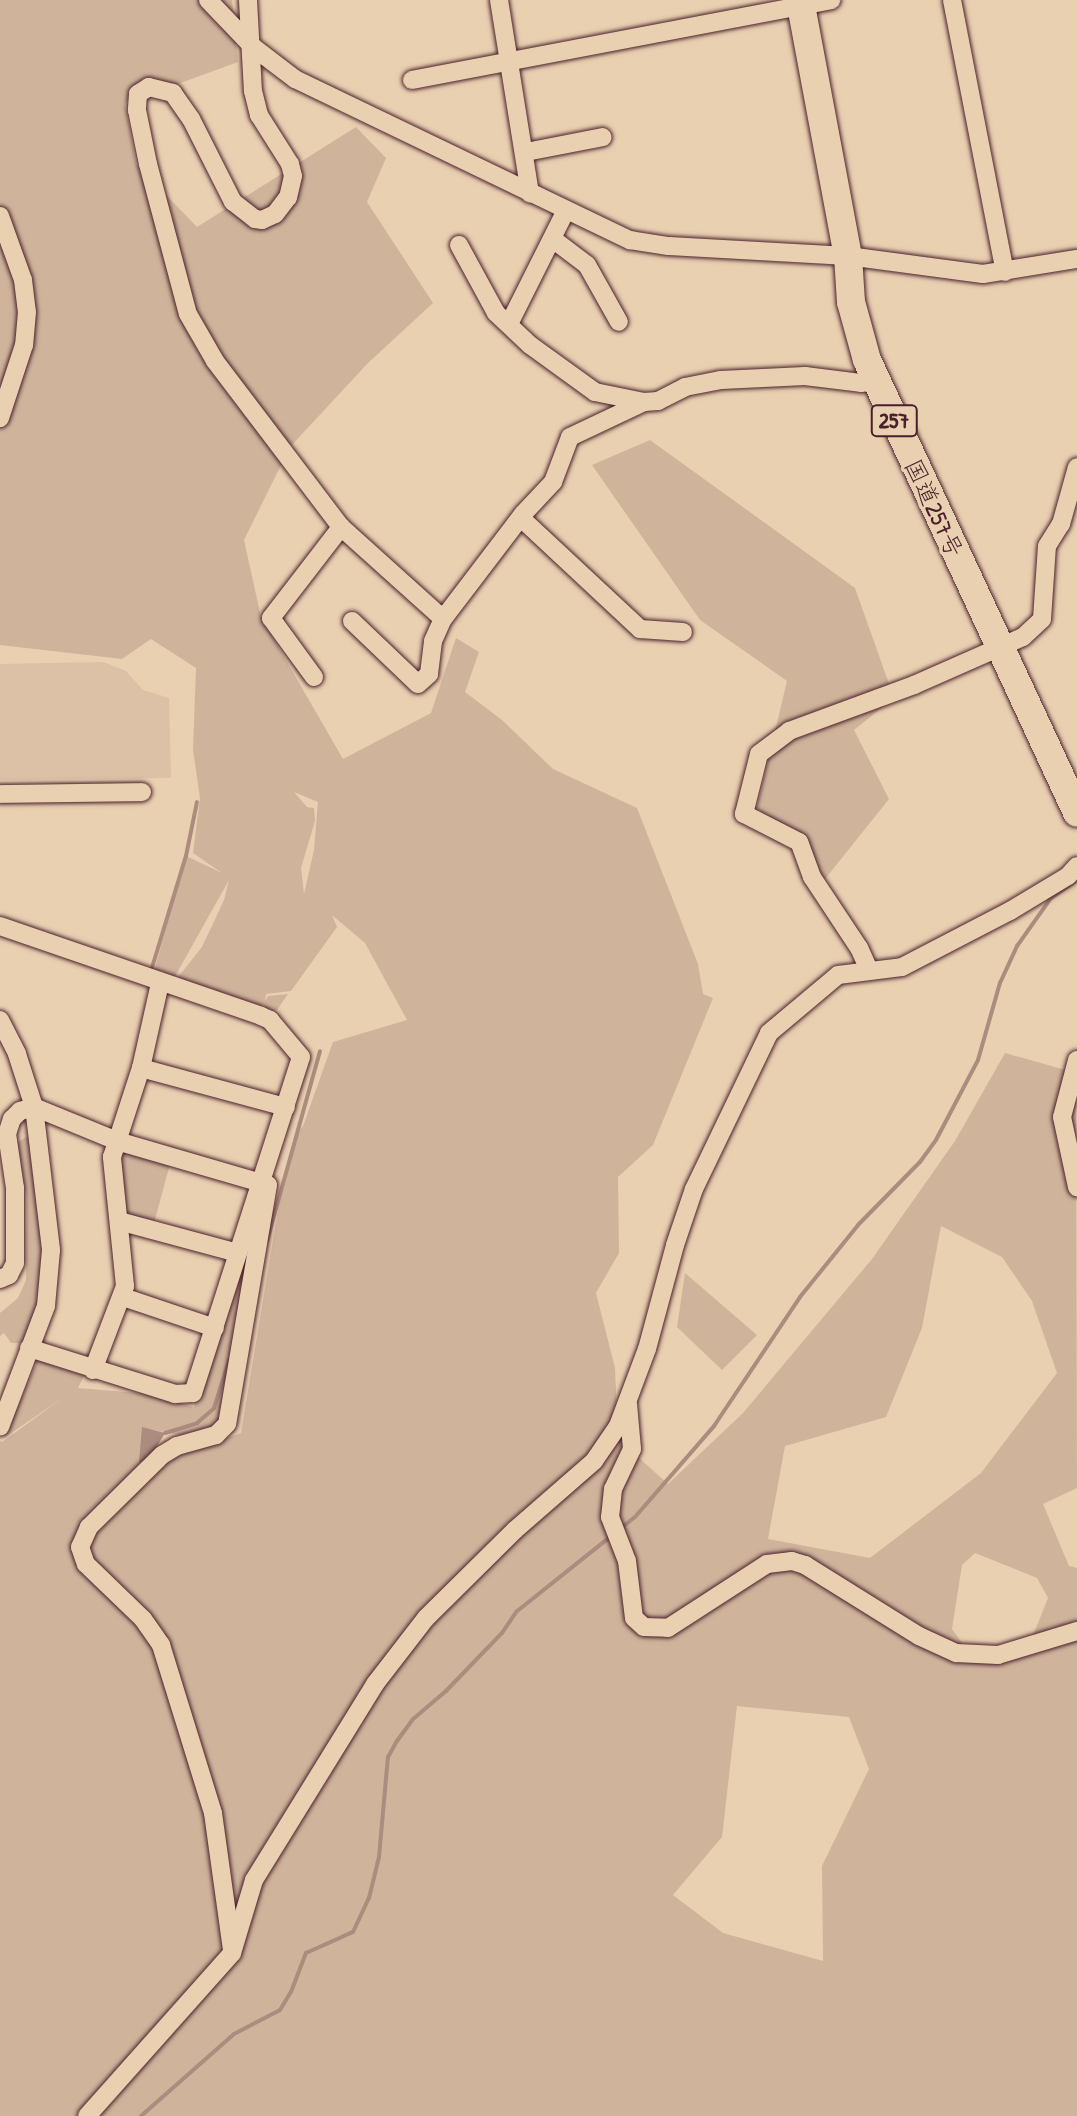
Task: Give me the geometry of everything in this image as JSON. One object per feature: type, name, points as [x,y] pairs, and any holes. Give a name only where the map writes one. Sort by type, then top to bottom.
[{"type":"highway","name":"国道257号","points":[[801,3],[848,256],[853,317],[875,381],[1077,813]]},
{"type":"street","points":[[208,0],[253,47],[307,86],[565,212],[645,244],[848,256],[972,274],[1005,272],[1077,259]]},
{"type":"street","points":[[248,0],[253,47],[251,73],[259,115],[290,164],[293,176],[288,197],[269,219],[248,216],[233,202],[191,119],[173,93],[144,88],[138,94],[137,110],[174,261],[198,334],[341,527],[443,619]]},
{"type":"street","points":[[499,0],[526,152],[530,194]]},
{"type":"street","points":[[412,80],[801,3],[831,0]]},
{"type":"street","points":[[952,0],[1005,272]]},
{"type":"street","points":[[526,152],[603,137]]},
{"type":"street","points":[[509,324],[554,240],[565,212]]},
{"type":"street","points":[[0,216],[23,280],[27,312],[21,359],[0,418]]},
{"type":"street","points":[[554,240],[587,265],[619,322]]},
{"type":"street","points":[[459,245],[496,313],[530,345],[595,392],[644,402],[658,401],[685,387],[721,380],[805,376],[861,383],[875,381]]},
{"type":"street","points":[[352,621],[418,684],[429,674],[433,641],[443,619],[521,518],[553,482],[570,437],[644,402]]},
{"type":"street","points":[[869,970],[859,948],[812,877],[799,842],[744,814],[759,754],[789,731],[999,651],[1023,637],[1042,619],[1047,546],[1061,524],[1077,467]]},
{"type":"street","points":[[521,518],[640,629],[683,632]]},
{"type":"street","points":[[314,677],[271,618],[341,527]]},
{"type":"street","points":[[0,794],[142,792]]},
{"type":"street","points":[[87,2116],[232,1953],[254,1880],[375,1684],[426,1618],[463,1579],[594,1461],[618,1426],[647,1349],[683,1217],[705,1160],[751,1063],[769,1033],[838,975],[902,967],[1010,911],[1068,876],[1077,866]]},
{"type":"street","points":[[0,926],[270,1020],[301,1057],[196,1388],[189,1395],[93,1370],[29,1348]]},
{"type":"street","points":[[93,1370],[123,1297],[112,1157],[141,1068],[160,983]]},
{"type":"street","points":[[0,1020],[17,1054],[34,1107],[48,1211],[51,1284],[46,1306],[0,1427]]},
{"type":"street","points":[[1077,1060],[1062,1117],[1077,1187]]},
{"type":"street","points":[[141,1068],[286,1107]]},
{"type":"street","points":[[0,1279],[9,1275],[15,1263],[7,1188],[9,1125],[17,1113],[34,1107],[117,1141],[263,1181],[268,1185],[227,1424],[216,1435],[177,1446],[162,1455],[89,1527],[80,1547],[86,1564],[143,1619],[161,1645],[213,1813],[232,1953]]},
{"type":"street","points":[[119,1221],[238,1253]]},
{"type":"street","points":[[123,1297],[215,1328]]},
{"type":"street","points":[[628,1404],[632,1449],[609,1503],[627,1561],[634,1618],[644,1627],[668,1628],[767,1564],[792,1561],[805,1565],[946,1651],[998,1655],[1077,1631]]},
{"type":"shaded area","points":[[0,0],[232,0],[238,62],[175,85],[137,85],[125,104],[136,164],[197,227],[356,127],[386,158],[367,202],[433,303],[368,363],[290,447],[244,540],[261,617],[343,759],[431,713],[456,638],[479,652],[465,692],[502,720],[553,769],[637,808],[698,964],[703,994],[713,998],[653,1145],[618,1177],[619,1253],[596,1293],[615,1368],[618,1439],[668,1484],[743,1413],[872,1259],[955,1141],[1005,1053],[1076,1073],[1077,1488],[1043,1504],[1069,1566],[1077,1568],[1077,2116],[0,2116],[0,1441],[64,1397],[4,1438],[38,1360],[85,1374],[78,1388],[150,1394],[194,1407],[258,1213],[224,1416],[214,1426],[181,1435],[142,1428],[142,1469],[241,1433],[279,1204],[294,1137],[303,1126],[333,1042],[407,1020],[365,943],[332,915],[337,927],[291,991],[266,994],[265,1001],[268,996],[288,994],[277,1010],[266,1013],[264,1004],[259,1008],[175,981],[202,947],[224,900],[229,880],[173,980],[153,975],[186,856],[222,873],[193,853],[200,798],[193,750],[196,668],[151,639],[122,659],[0,645]],"holes":[[[294,792],[318,802],[314,850],[304,894],[301,868],[315,821],[314,808],[307,807]],[[941,1226],[1002,1257],[1032,1301],[1057,1373],[981,1473],[870,1558],[768,1539],[785,1446],[886,1417],[922,1328]],[[975,1553],[1037,1578],[1048,1598],[1030,1643],[1013,1652],[963,1644],[952,1629],[962,1565]],[[737,1706],[849,1717],[869,1769],[822,1866],[823,1961],[723,1933],[673,1895],[722,1837]]]},
{"type":"shaded area","points":[[650,440],[855,588],[894,698],[854,730],[889,799],[825,879],[757,807],[787,681],[700,620],[592,465]]},
{"type":"shaded area","points":[[103,662],[126,671],[143,690],[169,698],[171,778],[0,780],[0,664]]},
{"type":"shaded area","points":[[32,1134],[47,1277],[28,1343],[11,1343],[4,1333],[0,1336],[0,1313],[18,1298],[26,1280],[27,1199],[16,1143]]},
{"type":"shaded area","points":[[118,1151],[172,1157],[154,1223],[131,1217],[124,1211]]},
{"type":"shaded area","points":[[685,1273],[757,1335],[722,1370],[677,1327]]},
{"type":"shaded area","points":[[142,1427],[165,1433],[147,1463],[139,1462]]},
{"type":"waterway","points":[[151,971],[186,856],[197,802]]},
{"type":"waterway","points":[[620,1529],[635,1517],[714,1426],[800,1297],[858,1225],[920,1162],[936,1140],[978,1060],[1000,983],[1017,946],[1051,898],[1077,880]]},
{"type":"waterway","points":[[267,1241],[320,1051]]},
{"type":"waterway","points":[[165,1433],[197,1423],[214,1408],[229,1360]]},
{"type":"waterway","points":[[141,2116],[234,2034],[280,2010],[291,1992],[306,1953],[353,1932],[369,1898],[379,1857],[388,1757],[397,1741],[412,1720],[446,1691],[502,1633],[516,1612],[610,1537]]}]
